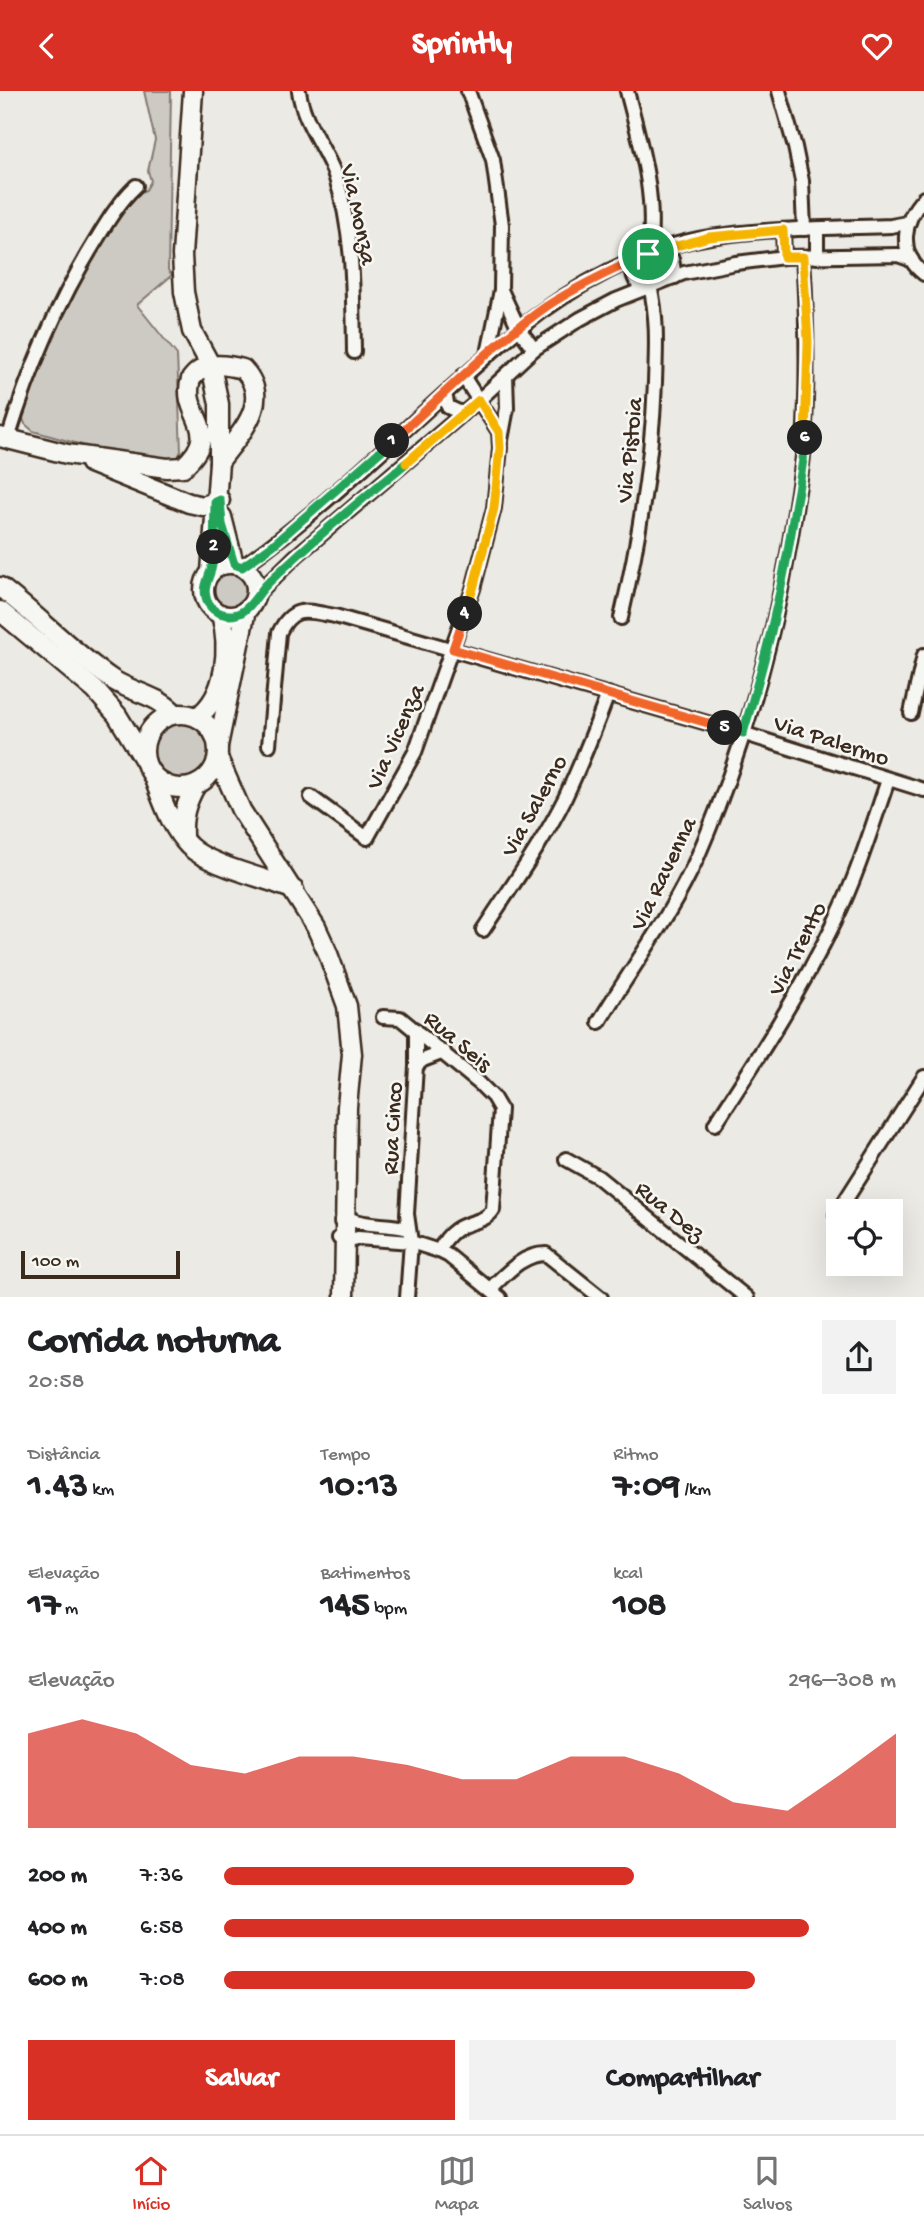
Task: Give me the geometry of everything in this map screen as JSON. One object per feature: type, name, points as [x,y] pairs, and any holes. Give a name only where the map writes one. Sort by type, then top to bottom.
[{"type":"street","points":[[193,91],[182,255],[184,292],[192,331],[211,366],[219,404],[218,496],[211,572],[204,587],[208,604],[221,614],[238,614],[296,556],[479,400],[534,349],[580,319],[647,287],[675,277],[736,263],[784,257],[898,255],[912,260]]},
{"type":"street","name":"Via Monza","points":[[299,91],[303,113],[335,175],[353,267],[354,352]]},
{"type":"street","points":[[468,91],[493,160],[502,225],[501,291],[488,354]]},
{"type":"street","points":[[627,91],[648,184],[651,229],[648,254]]},
{"type":"street","name":"Via Ravenna","points":[[599,1021],[641,959],[696,859],[743,733],[775,623],[790,546],[804,446],[811,229],[795,146],[779,91]]},
{"type":"street","points":[[136,186],[109,219],[72,283],[33,364],[4,438],[67,454],[176,469],[185,466],[199,449],[202,429],[191,404],[189,384],[198,371],[224,365],[243,369],[253,384],[257,398],[247,421],[219,462]]},
{"type":"street","points":[[924,198],[914,208],[907,223],[905,240],[912,260],[924,274]]},
{"type":"street","points":[[211,572],[225,564],[238,565],[281,538],[519,329],[565,296],[634,260],[662,249],[709,237],[907,223]]},
{"type":"street","points":[[783,230],[784,257]]},
{"type":"street","points":[[662,249],[672,259],[675,277]]},
{"type":"street","points":[[634,260],[635,281],[647,287]]},
{"type":"street","name":"Via Pistoia","points":[[621,618],[638,544],[650,464],[657,344],[654,305],[647,287]]},
{"type":"street","points":[[501,291],[519,329],[534,349]]},
{"type":"street","name":"Via Vicenza","points":[[311,797],[367,838],[415,752],[473,589],[494,508],[507,408],[506,375]]},
{"type":"street","points":[[463,376],[499,432],[500,448]]},
{"type":"street","points":[[445,394],[449,407],[461,413]]},
{"type":"street","points":[[67,454],[190,503],[202,506],[218,496]]},
{"type":"street","points":[[176,469],[190,503]]},
{"type":"street","points":[[354,476],[366,482],[369,494]]},
{"type":"street","points":[[338,489],[341,502],[353,507]]},
{"type":"street","points":[[174,713],[161,719],[152,728],[144,751],[149,769],[161,782],[184,788],[206,779],[214,769],[254,579],[238,565],[222,524],[218,496]]},
{"type":"street","points":[[281,538],[296,556]]},
{"type":"street","points":[[0,587],[124,686],[160,700],[174,713],[197,717],[207,724],[215,734],[218,752],[241,810],[294,890],[327,951],[347,1006],[352,1054],[347,1107],[350,1231],[344,1297]]},
{"type":"street","points":[[0,611],[109,703],[149,769],[171,818],[191,848],[210,859],[294,890]]},
{"type":"street","name":"Via Palermo","points":[[269,745],[279,633],[285,620],[295,612],[307,611],[335,616],[453,649],[743,733],[924,790]]},
{"type":"street","points":[[197,717],[212,705],[220,681],[225,642],[221,614]]},
{"type":"street","points":[[911,713],[924,655]]},
{"type":"street","name":"Via Salerno","points":[[483,930],[540,842],[564,799],[590,744],[608,694]]},
{"type":"street","name":"Via Trento","points":[[715,1124],[786,1013],[836,919],[866,846],[888,780]]},
{"type":"street","points":[[184,840],[183,815],[188,798],[196,785]]},
{"type":"street","name":"Rua Seis","points":[[383,1017],[400,1018],[444,1052],[493,1097],[500,1109],[493,1210],[485,1217],[460,1226],[451,1233],[439,1251]]},
{"type":"street","name":"Rua Cinco","points":[[407,1297],[416,1030]]},
{"type":"street","points":[[416,1066],[444,1052]]},
{"type":"street","points":[[845,1199],[924,1077]]},
{"type":"street","name":"Rua Dez","points":[[566,1159],[598,1177],[747,1297]]},
{"type":"street","points":[[350,1231],[390,1224],[439,1251],[495,1293],[522,1261],[546,1254],[601,1297]]},
{"type":"shaded area","points":[[144,91],[171,91],[168,270],[172,275],[137,305],[177,355],[181,451],[177,459],[153,465],[33,431],[25,424],[21,413],[55,323],[84,270],[126,202],[135,194],[146,190],[151,181],[148,171],[155,140]]},
{"type":"shaded area","points":[[230,570],[238,571],[244,576],[249,582],[249,598],[244,604],[238,609],[230,610],[222,609],[216,604],[211,598],[210,590],[211,582],[216,576],[222,571]]},
{"type":"shaded area","points":[[175,720],[187,720],[203,729],[210,739],[210,763],[203,773],[187,782],[175,782],[164,777],[155,768],[150,757],[150,745],[155,734],[164,725]]},
{"type":"route","points":[[783,230],[784,257],[803,257],[808,342],[804,446],[790,546],[775,623],[743,733],[453,649],[473,589],[494,508],[498,474],[499,432],[479,400],[296,556],[255,596],[246,610],[238,614],[221,614],[208,604],[204,587],[211,572],[214,554],[215,502],[220,500],[222,524],[234,564],[242,567],[273,545],[354,476],[488,354],[547,307],[598,277],[648,254],[709,237],[783,230]]}]
